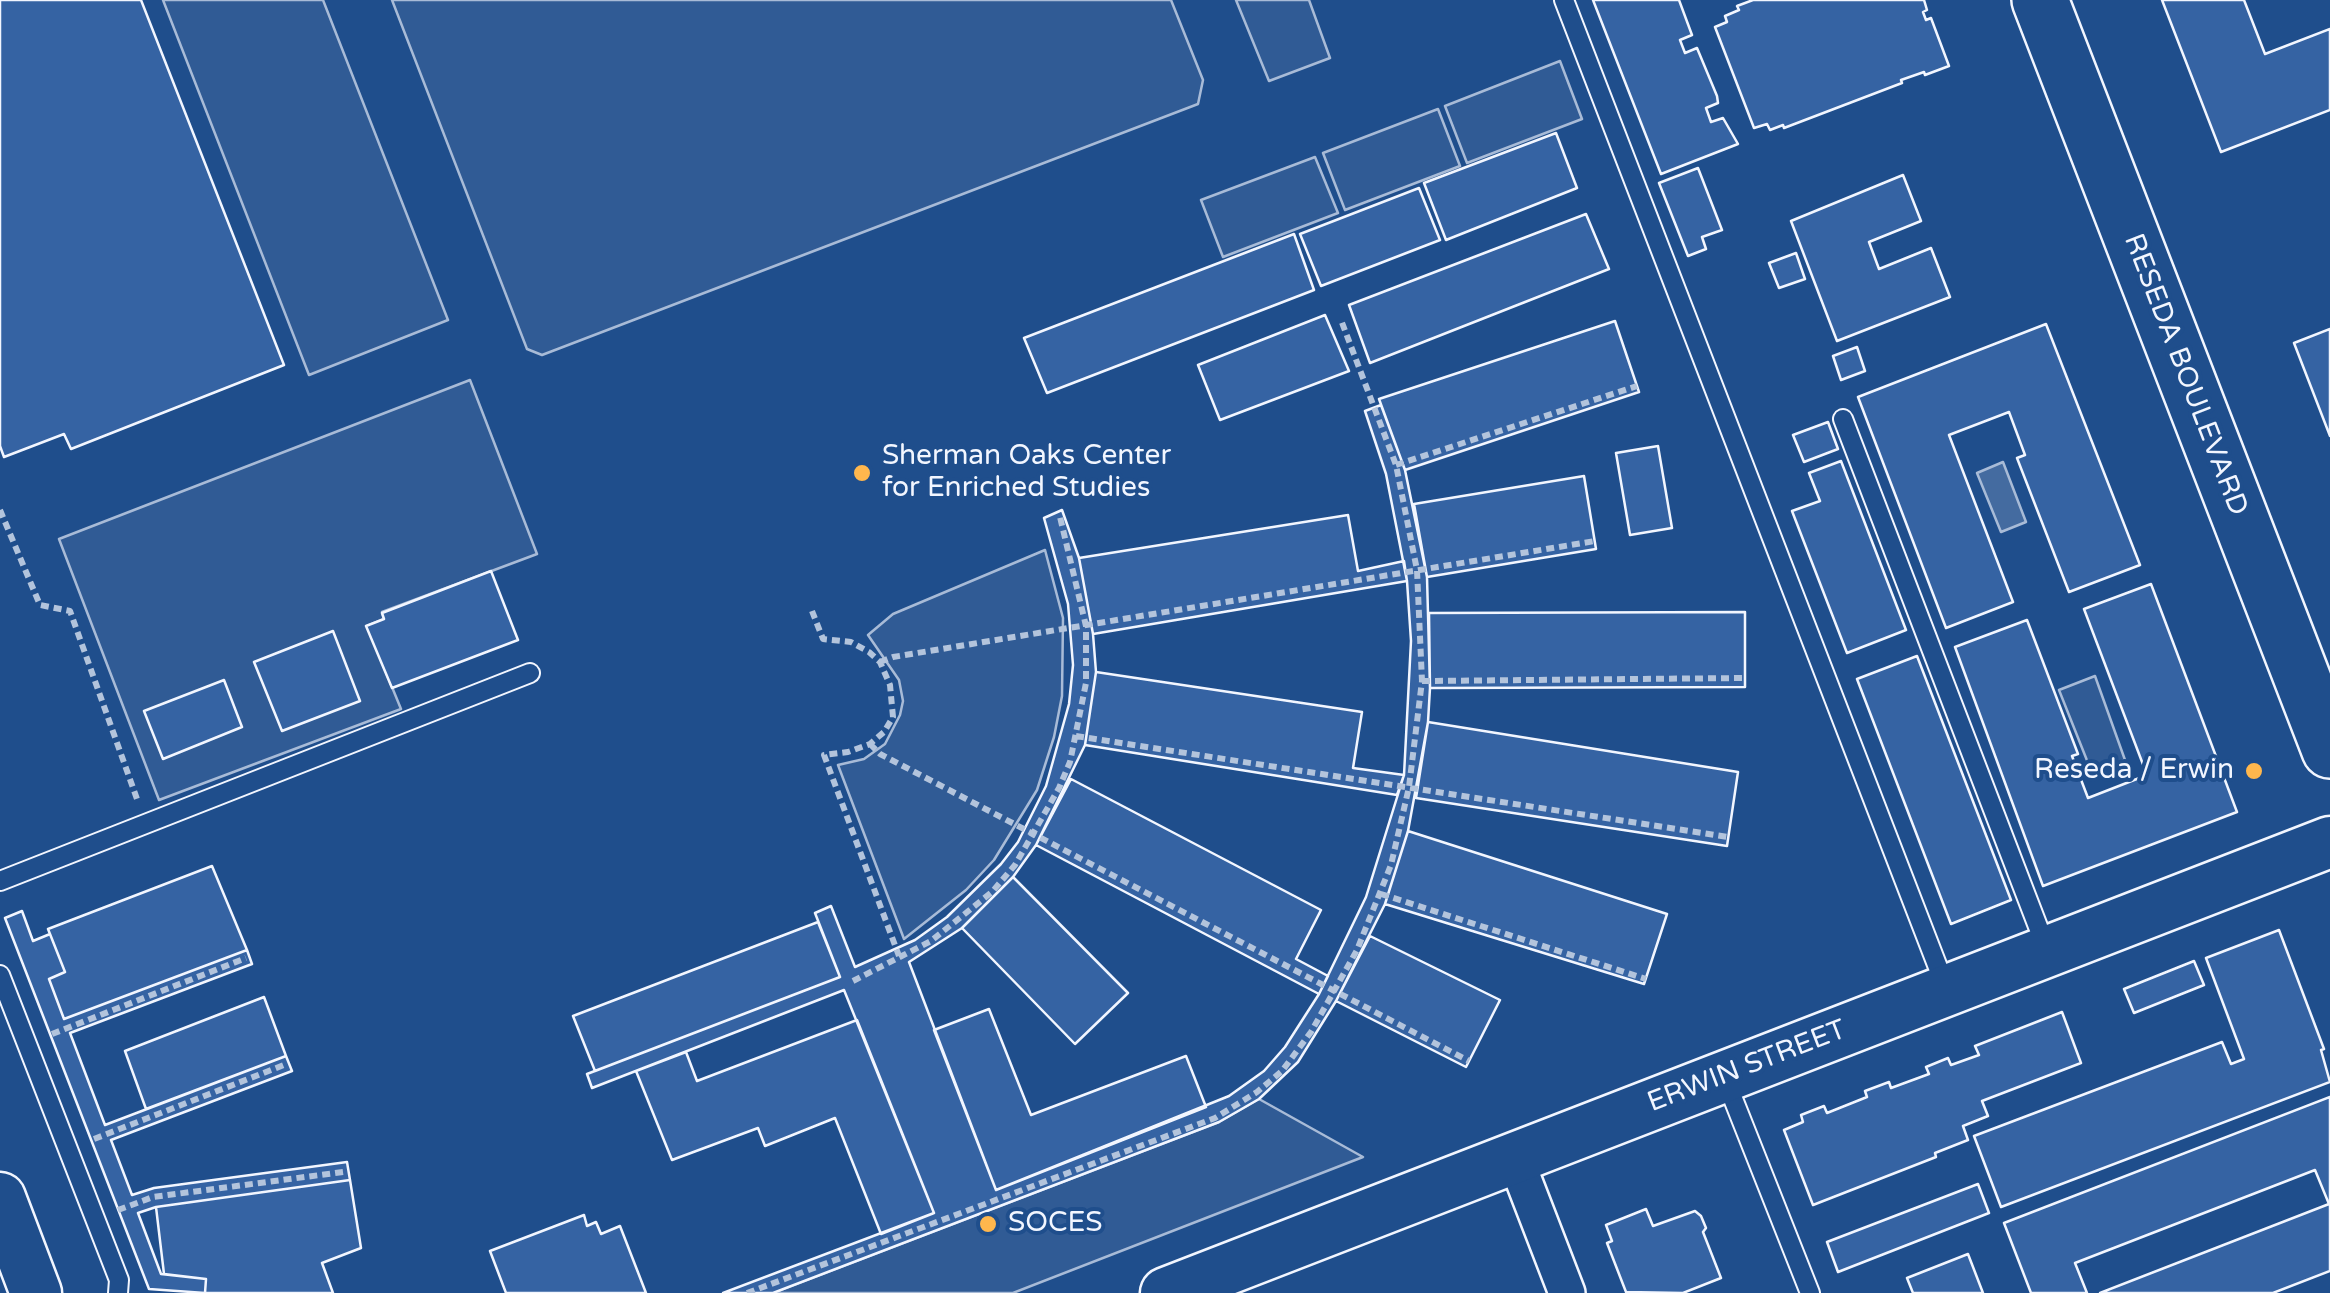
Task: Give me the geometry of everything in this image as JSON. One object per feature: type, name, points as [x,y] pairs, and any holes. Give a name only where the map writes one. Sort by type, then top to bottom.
[{"type":"main road","name":"RESEDA BOULEVARD","points":[[2040,0],[2330,750]]},
{"type":"street","name":"ERWIN STREET","points":[[1166,1293],[2330,842]]},
{"type":"street","points":[[1515,1158],[1566,1293]]},
{"type":"street","points":[[0,1198],[36,1293]]},
{"type":"lane","points":[[1564,0],[1946,989]]},
{"type":"lane","points":[[1843,419],[2047,950]]},
{"type":"lane","points":[[0,881],[530,673]]},
{"type":"lane","points":[[0,975],[119,1280],[118,1293]]},
{"type":"lane","points":[[1724,1076],[1810,1293]]},
{"type":"path","points":[[747,1293],[1215,1118],[1246,1100],[1282,1071],[1336,991],[1381,894],[1409,787],[1422,681],[1417,570],[1396,465],[1340,320]]},
{"type":"path","points":[[1396,465],[1637,386]]},
{"type":"path","points":[[0,510],[40,605],[70,611],[146,824]]},
{"type":"path","points":[[853,980],[931,941],[992,892],[1015,865],[1059,788],[1076,736],[1086,683],[1086,626],[1060,517]]},
{"type":"path","points":[[880,662],[1595,542]]},
{"type":"path","points":[[812,611],[823,639],[851,642],[880,662],[894,700],[892,717],[884,732],[870,744],[824,755],[899,956]]},
{"type":"path","points":[[1422,681],[1744,678]]},
{"type":"path","points":[[1076,736],[1728,838]]},
{"type":"path","points":[[870,744],[880,754],[1469,1061]]},
{"type":"path","points":[[1381,894],[1646,979]]},
{"type":"path","points":[[26,1044],[246,958]]},
{"type":"path","points":[[67,1149],[284,1065]]},
{"type":"path","points":[[94,1219],[153,1197],[343,1172]]},
{"type":"shaded area","points":[[163,0],[323,0],[448,320],[309,375]]},
{"type":"shaded area","points":[[392,0],[1171,0],[1203,80],[1198,104],[542,355],[527,349]]},
{"type":"shaded area","points":[[1236,0],[1309,0],[1330,58],[1269,81]]},
{"type":"shaded area","points":[[1560,61],[1582,119],[1467,163],[1445,106]]},
{"type":"shaded area","points":[[1438,109],[1460,166],[1345,210],[1323,153]]},
{"type":"shaded area","points":[[1315,157],[1338,213],[1223,257],[1201,200]]},
{"type":"shaded area","points":[[470,380],[537,554],[382,612],[384,619],[367,626],[401,709],[159,800],[59,539]]},
{"type":"shaded area","points":[[2003,462],[2026,522],[2001,532],[1977,473]]},
{"type":"shaded area","points":[[1045,550],[1063,618],[1062,696],[1037,790],[994,860],[966,890],[904,939],[838,765],[864,759],[885,744],[900,715],[903,701],[899,680],[868,635],[893,614]]},
{"type":"shaded area","points":[[2095,676],[2125,760],[2092,773],[2059,690]]},
{"type":"shaded area","points":[[1259,1099],[1363,1157],[1013,1293],[773,1293],[1219,1122]]},
{"type":"building","points":[[0,0],[141,0],[284,365],[71,449],[64,434],[4,457],[0,446]]},
{"type":"building","points":[[1593,0],[1679,0],[1692,35],[1680,40],[1685,53],[1697,48],[1717,96],[1718,103],[1706,108],[1711,122],[1723,118],[1738,144],[1661,174]]},
{"type":"building","points":[[1753,0],[1924,0],[1926,20],[1931,18],[1949,66],[1901,80],[1902,83],[1784,128],[1783,125],[1770,130],[1767,124],[1754,128],[1715,27],[1727,22],[1725,16],[1739,10],[1737,6]]},
{"type":"building","points":[[2162,0],[2244,0],[2265,54],[2330,29],[2330,110],[2221,152]]},
{"type":"building","points":[[1556,133],[1577,188],[1446,240],[1424,183]]},
{"type":"building","points":[[1698,168],[1722,230],[1702,237],[1706,249],[1688,256],[1659,183]]},
{"type":"building","points":[[1903,175],[1921,221],[1869,242],[1879,269],[1931,248],[1950,297],[1837,341],[1791,221]]},
{"type":"building","points":[[1419,188],[1440,240],[1321,286],[1300,234]]},
{"type":"building","points":[[1586,214],[1609,269],[1370,363],[1349,305]]},
{"type":"building","points":[[1294,234],[1314,290],[1047,393],[1024,338]]},
{"type":"building","points":[[1796,253],[1805,279],[1779,288],[1769,263]]},
{"type":"building","points":[[1325,315],[1349,371],[1220,420],[1198,365]]},
{"type":"building","points":[[1615,321],[1639,392],[1405,470],[1379,399]]},
{"type":"building","points":[[2046,324],[2140,565],[2069,592],[2017,458],[2025,455],[2009,412],[1949,435],[2013,602],[1946,628],[1858,397]]},
{"type":"building","points":[[2330,329],[2330,436],[2294,343]]},
{"type":"building","points":[[1857,347],[1865,371],[1841,380],[1833,356]]},
{"type":"building","points":[[1381,405],[1405,470],[1427,577],[1428,722],[1408,831],[1385,904],[1336,1001],[1298,1062],[1259,1099],[1219,1122],[773,1293],[723,1293],[934,1213],[844,990],[592,1088],[587,1074],[840,977],[815,913],[831,906],[855,967],[915,940],[947,917],[1001,864],[1018,842],[1046,786],[1069,704],[1073,665],[1068,604],[1044,518],[1062,510],[1079,558],[1093,634],[1096,672],[1085,745],[1036,845],[1013,877],[962,928],[909,962],[996,1190],[1229,1096],[1264,1071],[1285,1047],[1319,994],[1366,897],[1404,775],[1411,641],[1407,581],[1386,474],[1365,411]]},
{"type":"building","points":[[1828,422],[1838,449],[1804,462],[1793,435]]},
{"type":"building","points":[[1658,446],[1672,528],[1630,535],[1616,453]]},
{"type":"building","points":[[1841,461],[1906,630],[1847,653],[1792,511],[1820,501],[1809,473]]},
{"type":"building","points":[[1584,476],[1596,549],[1427,577],[1414,504]]},
{"type":"building","points":[[1348,515],[1358,571],[1404,561],[1407,581],[1093,634],[1079,558]]},
{"type":"building","points":[[491,571],[518,640],[392,688],[366,626],[384,619],[382,613]]},
{"type":"building","points":[[2151,584],[2237,812],[2043,886],[1955,647],[2027,620],[2078,754],[2072,756],[2088,798],[2147,775],[2084,609]]},
{"type":"building","points":[[1745,612],[1745,687],[1430,688],[1429,613]]},
{"type":"building","points":[[333,631],[360,701],[282,731],[254,662]]},
{"type":"building","points":[[1917,656],[2011,900],[1951,924],[1857,679]]},
{"type":"building","points":[[1096,672],[1362,712],[1353,768],[1404,775],[1397,795],[1085,745]]},
{"type":"building","points":[[224,680],[242,727],[163,759],[144,711]]},
{"type":"building","points":[[1428,722],[1738,772],[1727,846],[1416,798]]},
{"type":"building","points":[[1071,779],[1321,910],[1296,959],[1328,976],[1319,994],[1036,845]]},
{"type":"building","points":[[1408,831],[1667,914],[1644,984],[1385,904]]},
{"type":"building","points":[[212,866],[247,950],[64,1019],[49,979],[65,972],[48,929]]},
{"type":"building","points":[[1013,877],[1128,993],[1075,1044],[962,928]]},
{"type":"building","points":[[22,911],[33,941],[50,934],[65,972],[49,979],[64,1019],[247,950],[252,964],[70,1033],[105,1125],[286,1056],[292,1071],[111,1140],[132,1195],[154,1188],[347,1162],[350,1180],[156,1207],[138,1213],[161,1274],[206,1279],[205,1293],[149,1289],[5,918]]},
{"type":"building","points":[[818,922],[840,977],[595,1071],[573,1016]]},
{"type":"building","points":[[2279,930],[2324,1049],[2321,1050],[2330,1082],[2001,1207],[1974,1136],[2222,1042],[2231,1064],[2244,1059],[2206,958]]},
{"type":"building","points":[[1370,936],[1500,1000],[1466,1067],[1336,1001]]},
{"type":"building","points":[[2194,961],[2204,985],[2134,1013],[2124,989]]},
{"type":"building","points":[[264,997],[286,1056],[146,1109],[125,1051]]},
{"type":"building","points":[[989,1009],[1031,1115],[1186,1056],[1206,1107],[996,1190],[934,1030]]},
{"type":"building","points":[[2062,1012],[2081,1063],[1982,1101],[1988,1116],[1963,1126],[1968,1140],[1935,1153],[1936,1157],[1813,1205],[1784,1130],[1803,1122],[1801,1115],[1824,1106],[1827,1113],[1867,1097],[1865,1091],[1889,1082],[1891,1088],[1929,1074],[1926,1067],[1948,1058],[1951,1065],[1979,1055],[1975,1046]]},
{"type":"building","points":[[857,1020],[934,1213],[881,1234],[835,1118],[765,1146],[758,1128],[672,1160],[636,1071],[686,1052],[697,1081]]},
{"type":"building","points":[[2330,1097],[2330,1271],[2273,1293],[2100,1293],[2329,1204],[2315,1170],[2075,1263],[2087,1293],[2031,1293],[2004,1223]]},
{"type":"building","points":[[350,1180],[361,1248],[322,1263],[333,1293],[205,1293],[206,1279],[164,1274],[156,1207]]},
{"type":"building","points":[[1978,1184],[1989,1213],[1838,1272],[1827,1242]]},
{"type":"building","points":[[1646,1209],[1653,1226],[1695,1211],[1701,1216],[1706,1228],[1703,1232],[1721,1278],[1683,1293],[1626,1292],[1607,1243],[1612,1241],[1606,1225]]},
{"type":"building","points":[[584,1215],[587,1226],[596,1222],[601,1234],[620,1226],[646,1293],[506,1293],[490,1251]]},
{"type":"building","points":[[1968,1254],[1983,1293],[1913,1293],[1907,1278]]},
{"type":"place","name":"Sherman Oaks Center for Enriched Studies","points":[[862,473]]},
{"type":"place","name":"Reseda / Erwin","points":[[2254,771]]},
{"type":"place","name":"SOCES","points":[[988,1224]]}]
